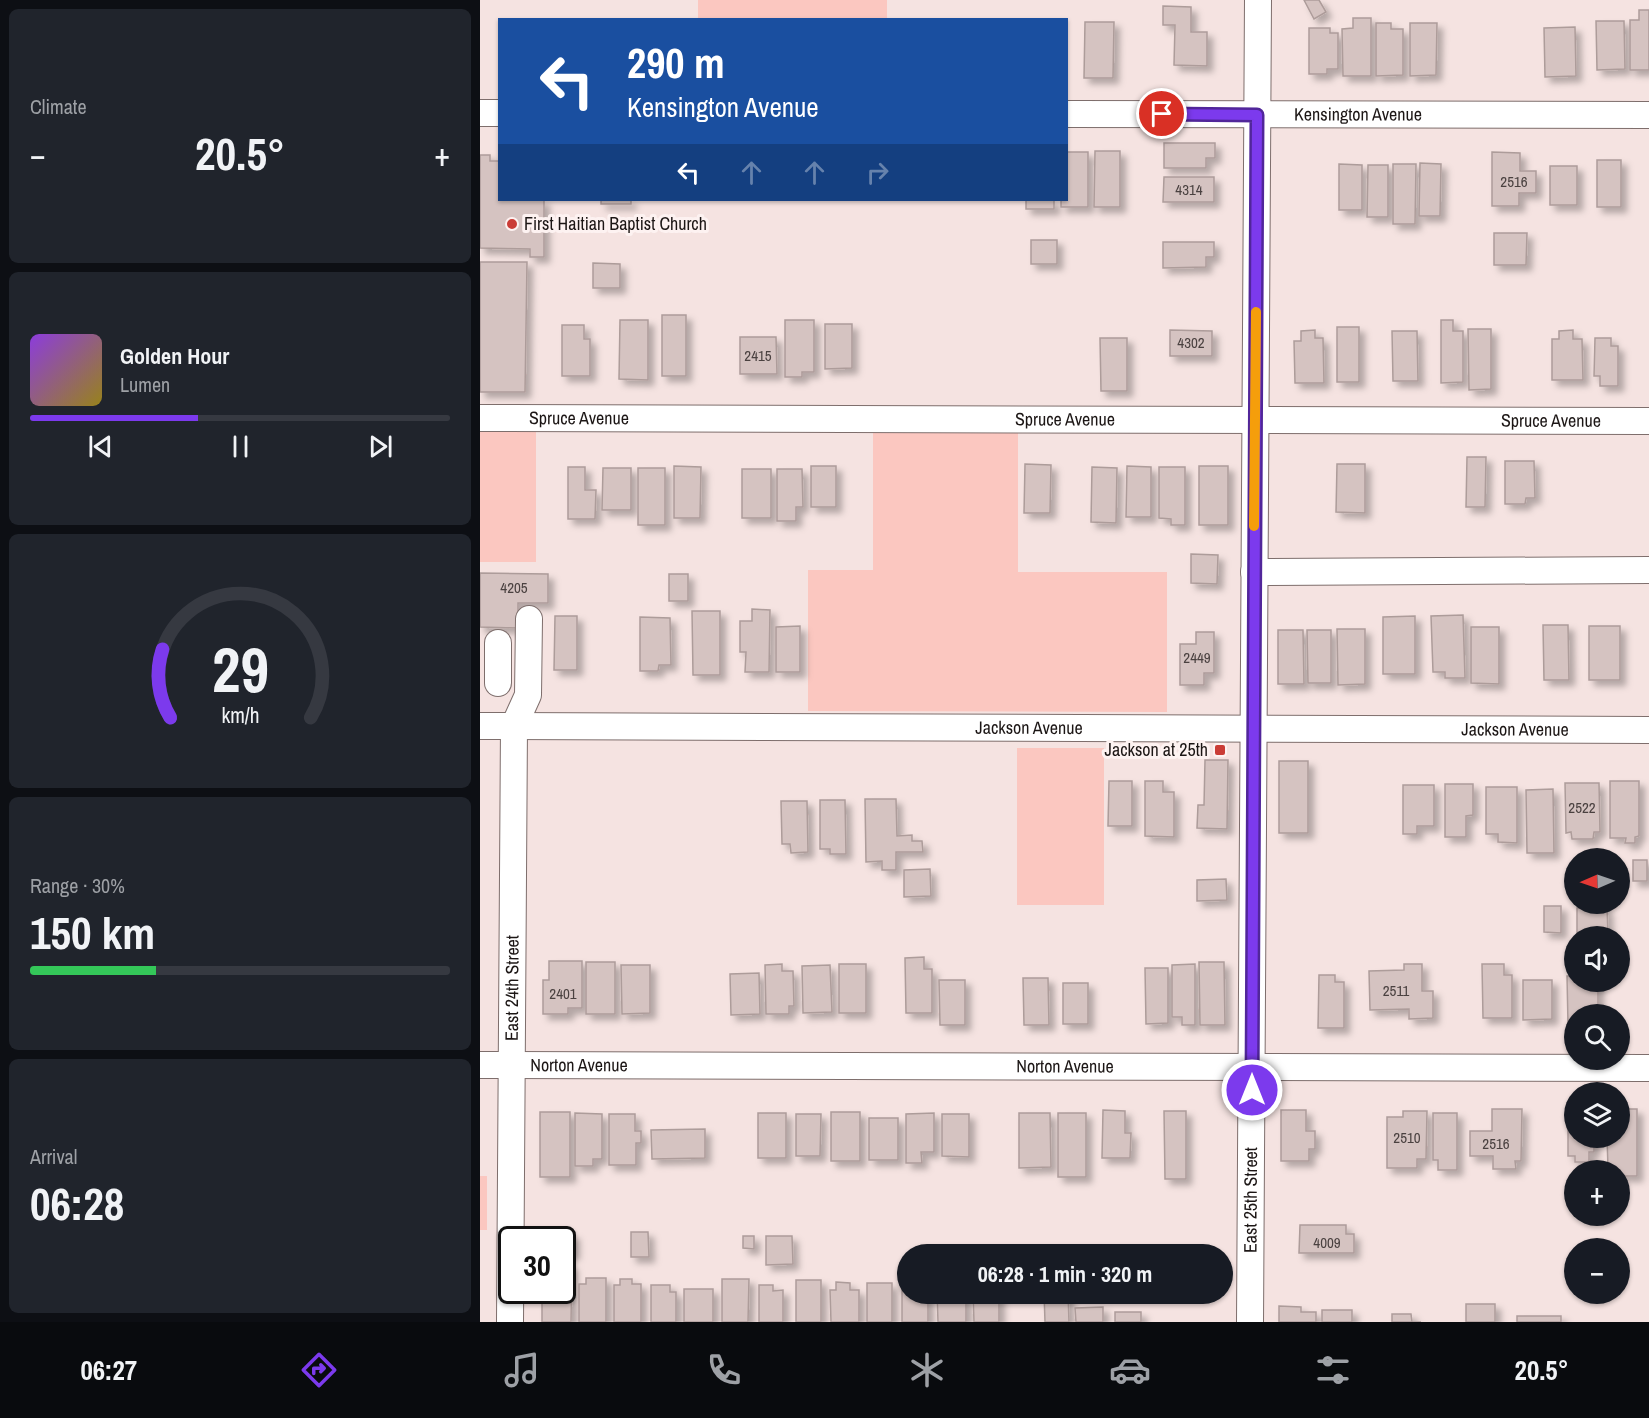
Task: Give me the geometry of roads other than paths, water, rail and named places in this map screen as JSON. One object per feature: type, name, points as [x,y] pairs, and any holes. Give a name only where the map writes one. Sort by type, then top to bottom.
[{"type":"street","name":"East 25th Street","points":[[1250,1322],[1258,0]]},
{"type":"street","points":[[480,113],[498,113]]},
{"type":"street","name":"Kensington Avenue","points":[[1068,114],[1649,115]]},
{"type":"street","name":"Spruce Avenue","points":[[480,418],[1649,421]]},
{"type":"street","points":[[1254,572],[1649,570]]},
{"type":"street","points":[[514,726],[528,695],[529,619]]},
{"type":"street","points":[[498,663],[529,661]]},
{"type":"street","name":"Jackson Avenue","points":[[480,726],[1649,729]]},
{"type":"street","name":"East 24th Street","points":[[510,1322],[514,726]]},
{"type":"street","name":"Norton Avenue","points":[[480,1065],[1649,1068]]},
{"type":"place","name":"First Haitian Baptist Church","points":[[512,224]]},
{"type":"place","name":"Jackson at 25th","points":[[1220,750]]}]
